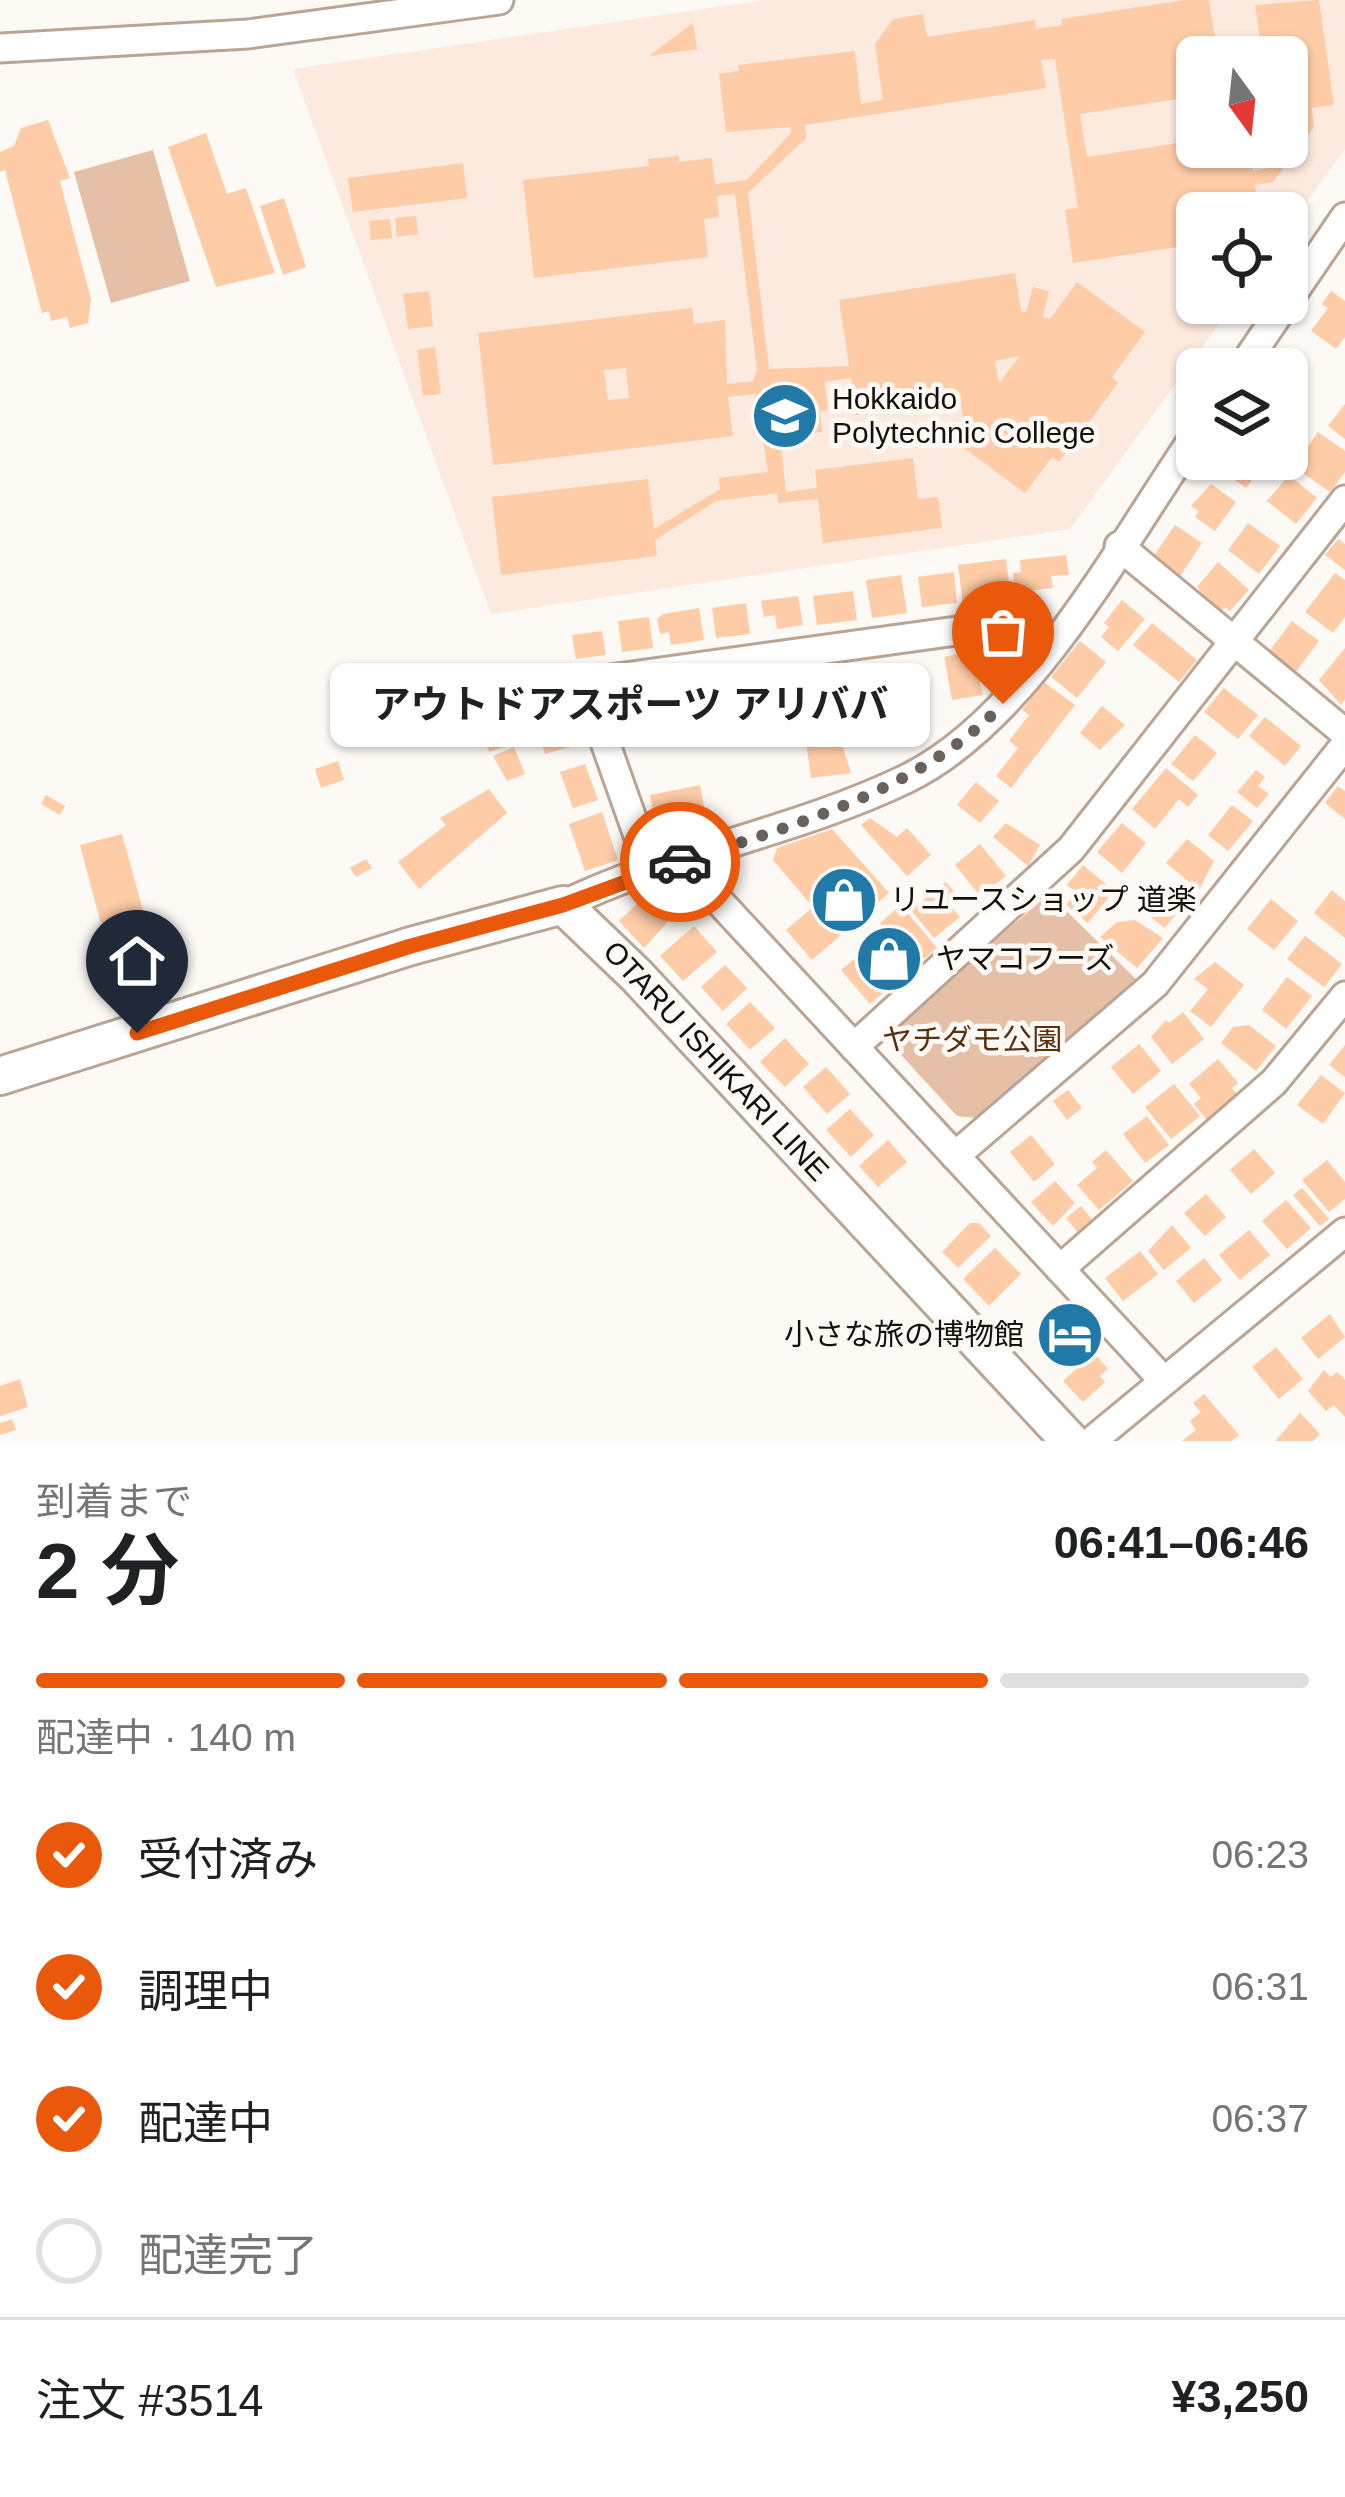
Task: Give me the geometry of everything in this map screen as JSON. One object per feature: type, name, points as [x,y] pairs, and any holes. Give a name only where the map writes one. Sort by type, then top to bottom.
[{"type":"main road","points":[[0,1076],[411,946],[563,905]]},
{"type":"main road","name":"OTARU ISHIKARI LINE","points":[[563,905],[623,962],[1070,1441]]},
{"type":"street","points":[[0,48],[248,34],[500,0]]},
{"type":"street","points":[[1308,272],[1345,218]]},
{"type":"street","points":[[563,905],[908,778],[974,734],[1031,674],[1176,463]]},
{"type":"street","points":[[854,1047],[1071,849],[1237,644],[1345,500]]},
{"type":"street","points":[[1119,546],[1345,733]]},
{"type":"street","points":[[538,689],[1007,623],[1054,641]]},
{"type":"street","points":[[584,683],[651,872]]},
{"type":"street","points":[[956,1156],[1155,984],[1345,745]]},
{"type":"street","points":[[693,858],[704,885],[1164,1381]]},
{"type":"street","points":[[1060,1269],[1274,1082],[1345,996]]},
{"type":"street","points":[[1092,1441],[1345,1232]]},
{"type":"shaded area","name":"Hokkaido Polytechnic College","points":[[764,0],[1345,0],[1345,149],[1308,200],[1308,192],[1176,192],[1176,324],[1219,324],[1201,348],[1176,348],[1176,383],[1070,529],[491,614],[293,69]]},
{"type":"green space","points":[[153,150],[190,281],[111,303],[74,172]]},
{"type":"green space","name":"ヤチダモ公園","points":[[1049,894],[1136,979],[976,1118],[957,1116],[892,1045],[898,1023]]},
{"type":"building","points":[[1209,0],[1215,36],[1176,36],[1176,99],[1080,114],[1087,157],[1176,143],[1176,168],[1283,168],[1273,182],[1255,185],[1256,192],[1176,192],[1176,247],[1073,263],[1065,210],[1078,208],[1055,59],[1041,60],[1046,88],[805,125],[806,138],[748,193],[769,369],[849,366],[839,300],[1015,273],[1021,311],[1026,312],[1033,287],[1049,291],[1043,317],[1050,319],[1077,282],[1145,332],[1112,377],[1118,383],[1059,462],[1052,457],[1025,493],[957,443],[965,433],[960,399],[856,415],[851,378],[825,382],[828,410],[820,411],[822,432],[780,437],[786,492],[817,488],[815,470],[913,458],[918,499],[938,497],[942,528],[823,543],[818,499],[778,503],[777,493],[716,501],[655,540],[657,556],[501,575],[492,497],[648,479],[654,529],[720,489],[719,478],[768,472],[755,394],[728,397],[733,436],[493,465],[478,333],[692,308],[694,324],[725,320],[727,384],[753,381],[757,370],[735,194],[717,196],[719,217],[704,219],[708,257],[534,278],[523,180],[649,166],[648,159],[679,156],[679,162],[712,158],[715,184],[747,180],[791,133],[791,127],[726,132],[719,74],[739,71],[738,65],[855,51],[861,104],[883,100],[875,44],[893,19],[923,14],[927,37],[1035,20],[1036,29],[1062,25],[1061,19]],"holes":[[[1020,356],[999,383],[995,361]],[[626,368],[629,398],[608,400],[604,370]]]},
{"type":"building","points":[[1319,0],[1334,105],[1312,108],[1314,127],[1308,135],[1308,36],[1260,36],[1255,5]]},
{"type":"building","points":[[693,23],[697,49],[649,56]]},
{"type":"building","points":[[48,120],[70,178],[60,181],[91,299],[88,323],[70,328],[67,317],[51,321],[49,311],[42,313],[5,170],[0,172],[0,152],[14,146],[21,128]]},
{"type":"building","points":[[206,133],[227,194],[246,188],[275,273],[216,287],[168,147]]},
{"type":"building","points":[[463,163],[467,198],[353,212],[348,178]]},
{"type":"building","points":[[284,198],[306,267],[283,275],[260,206]]},
{"type":"building","points":[[416,216],[418,234],[397,237],[395,218]]},
{"type":"building","points":[[390,219],[392,238],[371,240],[369,221]]},
{"type":"building","points":[[429,291],[433,326],[408,329],[403,294]]},
{"type":"building","points":[[1331,291],[1345,301],[1345,337],[1336,349],[1311,331],[1328,308],[1322,304]]},
{"type":"building","points":[[435,347],[441,394],[423,396],[417,350]]},
{"type":"building","points":[[1345,404],[1345,439],[1328,426]]},
{"type":"building","points":[[1318,432],[1345,451],[1345,472],[1330,492],[1308,477],[1308,447]]},
{"type":"building","points":[[1285,480],[1295,480],[1317,498],[1296,524],[1267,501]]},
{"type":"building","points":[[1211,484],[1236,502],[1215,531],[1195,517],[1199,511],[1191,506]]},
{"type":"building","points":[[1248,523],[1280,546],[1259,574],[1228,550]]},
{"type":"building","points":[[1175,525],[1202,543],[1179,578],[1151,560]]},
{"type":"building","points":[[1338,539],[1345,544],[1345,570],[1325,555]]},
{"type":"building","points":[[1066,555],[1069,575],[1051,576],[1053,588],[1024,591],[1025,602],[1016,604],[1013,573],[1021,572],[1020,560]]},
{"type":"building","points":[[1006,559],[1011,599],[963,605],[958,565]]},
{"type":"building","points":[[1218,562],[1249,590],[1230,611],[1225,607],[1219,613],[1197,587]]},
{"type":"building","points":[[954,572],[957,603],[922,607],[918,577]]},
{"type":"building","points":[[1335,573],[1345,580],[1345,617],[1333,633],[1305,612]]},
{"type":"building","points":[[901,575],[907,613],[872,618],[866,580]]},
{"type":"building","points":[[853,591],[857,620],[817,625],[813,596]]},
{"type":"building","points":[[798,596],[803,625],[777,629],[775,615],[764,617],[761,601]]},
{"type":"building","points":[[1122,600],[1145,619],[1118,651],[1101,637],[1109,627],[1104,623]]},
{"type":"building","points":[[746,603],[750,634],[716,638],[712,608]]},
{"type":"building","points":[[699,608],[704,640],[671,645],[669,632],[660,634],[657,619],[663,614]]},
{"type":"building","points":[[649,617],[653,648],[622,652],[618,621]]},
{"type":"building","points":[[1292,621],[1319,641],[1295,673],[1268,653]]},
{"type":"building","points":[[1152,623],[1197,660],[1179,682],[1133,645]]},
{"type":"building","points":[[602,631],[606,655],[576,659],[572,635]]},
{"type":"building","points":[[1080,641],[1106,662],[1077,698],[1051,677]]},
{"type":"building","points":[[1345,648],[1345,699],[1341,705],[1319,680]]},
{"type":"building","points":[[974,656],[983,695],[952,700],[944,657]]},
{"type":"building","points":[[885,680],[889,709],[852,714],[848,685]]},
{"type":"building","points":[[1044,682],[1075,705],[1011,788],[996,776],[1018,748],[1009,741],[1029,715],[1022,710]]},
{"type":"building","points":[[1224,688],[1258,715],[1238,739],[1204,712]]},
{"type":"building","points":[[827,689],[831,725],[798,729],[794,694]]},
{"type":"building","points":[[660,696],[662,705],[678,702],[684,729],[633,739],[627,708]]},
{"type":"building","points":[[500,698],[515,743],[489,752],[474,707]]},
{"type":"building","points":[[741,702],[745,732],[705,738],[697,716],[700,708]]},
{"type":"building","points":[[1102,706],[1125,725],[1100,750],[1080,733]]},
{"type":"building","points":[[564,713],[569,727],[581,722],[588,742],[545,754],[534,723]]},
{"type":"building","points":[[1265,717],[1301,746],[1285,766],[1249,736]]},
{"type":"building","points":[[1195,735],[1217,753],[1193,781],[1171,764]]},
{"type":"building","points":[[840,738],[851,773],[811,778],[806,742]]},
{"type":"building","points":[[514,747],[525,774],[507,781],[493,756]]},
{"type":"building","points":[[338,761],[344,780],[321,788],[315,769]]},
{"type":"building","points":[[585,764],[598,800],[573,808],[560,772]]},
{"type":"building","points":[[1166,768],[1198,795],[1188,807],[1179,799],[1155,829],[1132,809]]},
{"type":"building","points":[[1256,770],[1265,777],[1258,786],[1269,794],[1257,808],[1237,792]]},
{"type":"building","points":[[976,782],[999,801],[980,823],[957,805]]},
{"type":"building","points":[[700,785],[706,816],[656,827],[650,795]]},
{"type":"building","points":[[1338,786],[1345,791],[1345,819],[1325,803]]},
{"type":"building","points":[[489,789],[507,813],[419,889],[398,862],[446,825],[440,818]]},
{"type":"building","points":[[46,795],[65,806],[60,815],[41,804]]},
{"type":"building","points":[[1232,805],[1253,821],[1228,851],[1208,835]]},
{"type":"building","points":[[602,812],[618,860],[585,871],[569,824]]},
{"type":"building","points":[[870,818],[897,837],[907,828],[931,855],[907,876],[861,825]]},
{"type":"building","points":[[1006,823],[1040,845],[1028,866],[993,837]]},
{"type":"building","points":[[1122,823],[1146,843],[1122,873],[1097,852]]},
{"type":"building","name":"リユースショップ 道楽","points":[[832,829],[889,893],[812,960],[786,930],[813,907],[773,860],[777,848]]},
{"type":"building","points":[[122,834],[156,958],[113,969],[80,845]]},
{"type":"building","points":[[1187,839],[1214,861],[1199,890],[1166,863]]},
{"type":"building","points":[[980,844],[1006,876],[980,896],[955,865]]},
{"type":"building","points":[[366,859],[372,868],[356,877],[350,868]]},
{"type":"building","points":[[1083,865],[1114,891],[1088,923],[1066,905],[1076,892],[1067,885]]},
{"type":"building","points":[[1160,881],[1186,903],[1164,928],[1138,906]]},
{"type":"building","points":[[946,882],[959,898],[950,905],[960,917],[934,938],[911,910]]},
{"type":"building","points":[[1332,890],[1345,901],[1345,938],[1314,913]]},
{"type":"building","points":[[650,892],[673,916],[644,948],[619,921]]},
{"type":"building","points":[[1271,899],[1298,921],[1274,950],[1247,929]]},
{"type":"building","name":"ヤマコフーズ","points":[[901,905],[937,948],[870,1004],[841,970],[887,932],[880,923]]},
{"type":"building","points":[[1135,920],[1163,938],[1137,968],[1100,937],[1117,922]]},
{"type":"building","points":[[694,926],[717,952],[683,981],[660,956]]},
{"type":"building","points":[[1305,936],[1342,964],[1324,987],[1287,959]]},
{"type":"building","points":[[1215,962],[1244,985],[1211,1027],[1190,1011],[1208,989],[1194,979]]},
{"type":"building","points":[[725,965],[747,988],[723,1011],[701,987]]},
{"type":"building","points":[[1287,977],[1312,996],[1286,1029],[1262,1010]]},
{"type":"building","points":[[750,1002],[775,1028],[750,1050],[726,1024]]},
{"type":"building","points":[[1183,1012],[1204,1039],[1172,1064],[1151,1037],[1166,1020],[1169,1023]]},
{"type":"building","points":[[1249,1025],[1276,1046],[1256,1071],[1221,1043],[1233,1027]]},
{"type":"building","points":[[785,1038],[809,1064],[785,1087],[760,1062]]},
{"type":"building","points":[[1139,1044],[1161,1071],[1133,1094],[1111,1067]]},
{"type":"building","points":[[1345,1045],[1345,1077],[1329,1065]]},
{"type":"building","points":[[1218,1059],[1238,1083],[1232,1088],[1237,1094],[1207,1120],[1194,1104],[1201,1098],[1189,1084]]},
{"type":"building","points":[[826,1067],[850,1094],[827,1114],[803,1087]]},
{"type":"building","points":[[1321,1075],[1345,1093],[1323,1124],[1297,1105]]},
{"type":"building","points":[[1174,1084],[1200,1116],[1171,1139],[1145,1107]]},
{"type":"building","points":[[1068,1090],[1082,1108],[1067,1120],[1053,1101]]},
{"type":"building","points":[[850,1109],[874,1135],[851,1157],[826,1130]]},
{"type":"building","points":[[1147,1116],[1169,1145],[1145,1163],[1123,1134]]},
{"type":"building","points":[[1031,1135],[1055,1164],[1034,1182],[1010,1152]]},
{"type":"building","points":[[888,1140],[907,1162],[878,1187],[859,1166]]},
{"type":"building","points":[[1254,1149],[1275,1173],[1251,1194],[1230,1170]]},
{"type":"building","points":[[1106,1150],[1133,1181],[1099,1210],[1077,1185],[1097,1168],[1092,1162]]},
{"type":"building","points":[[1327,1160],[1345,1182],[1345,1199],[1329,1212],[1302,1180]]},
{"type":"building","points":[[1055,1181],[1075,1203],[1053,1226],[1031,1202]]},
{"type":"building","points":[[1302,1188],[1329,1219],[1320,1226],[1293,1195]]},
{"type":"building","points":[[1206,1194],[1226,1217],[1205,1236],[1184,1213]]},
{"type":"building","points":[[1286,1200],[1311,1228],[1287,1249],[1262,1221]]},
{"type":"building","points":[[1081,1206],[1093,1221],[1078,1233],[1066,1218]]},
{"type":"building","points":[[970,1223],[979,1223],[991,1236],[958,1268],[942,1252]]},
{"type":"building","points":[[1172,1225],[1191,1248],[1164,1270],[1148,1251]]},
{"type":"building","points":[[1249,1230],[1270,1255],[1240,1280],[1219,1255]]},
{"type":"building","points":[[995,1248],[1021,1274],[989,1306],[963,1279]]},
{"type":"building","points":[[1140,1251],[1158,1274],[1123,1301],[1105,1278]]},
{"type":"building","points":[[1204,1258],[1222,1280],[1194,1303],[1176,1281]]},
{"type":"building","points":[[1066,1309],[1095,1340],[1071,1363],[1042,1331]]},
{"type":"building","points":[[1330,1314],[1345,1337],[1318,1359],[1301,1338]]},
{"type":"building","points":[[1276,1347],[1303,1379],[1279,1399],[1252,1367]]},
{"type":"building","points":[[1094,1353],[1108,1369],[1100,1376],[1105,1382],[1083,1402],[1063,1381]]},
{"type":"building","points":[[1324,1370],[1331,1377],[1337,1372],[1345,1380],[1345,1417],[1334,1405],[1326,1411],[1308,1391]]},
{"type":"building","points":[[20,1379],[28,1407],[0,1416],[0,1386]]},
{"type":"building","points":[[1204,1394],[1239,1435],[1232,1441],[1182,1441],[1196,1430],[1190,1421],[1201,1412],[1193,1403]]},
{"type":"building","points":[[1300,1413],[1320,1434],[1313,1441],[1275,1441]]},
{"type":"building","points":[[12,1419],[16,1430],[0,1435],[0,1423]]},
{"type":"way so far","points":[[680,862],[908,778],[974,734],[1003,704]]},
{"type":"place","name":"Hokkaido Polytechnic College","points":[[785,416]]},
{"type":"place","name":"アウトドアスポーツ アリババ","points":[[1003,704]]},
{"type":"place","name":"リユースショップ 道楽","points":[[844,900]]},
{"type":"place","name":"ヤマコフーズ","points":[[889,959]]},
{"type":"place","name":"小さな旅の博物館","points":[[1070,1335]]},
{"type":"route","points":[[137,1033],[411,946],[563,905],[680,862]]}]
